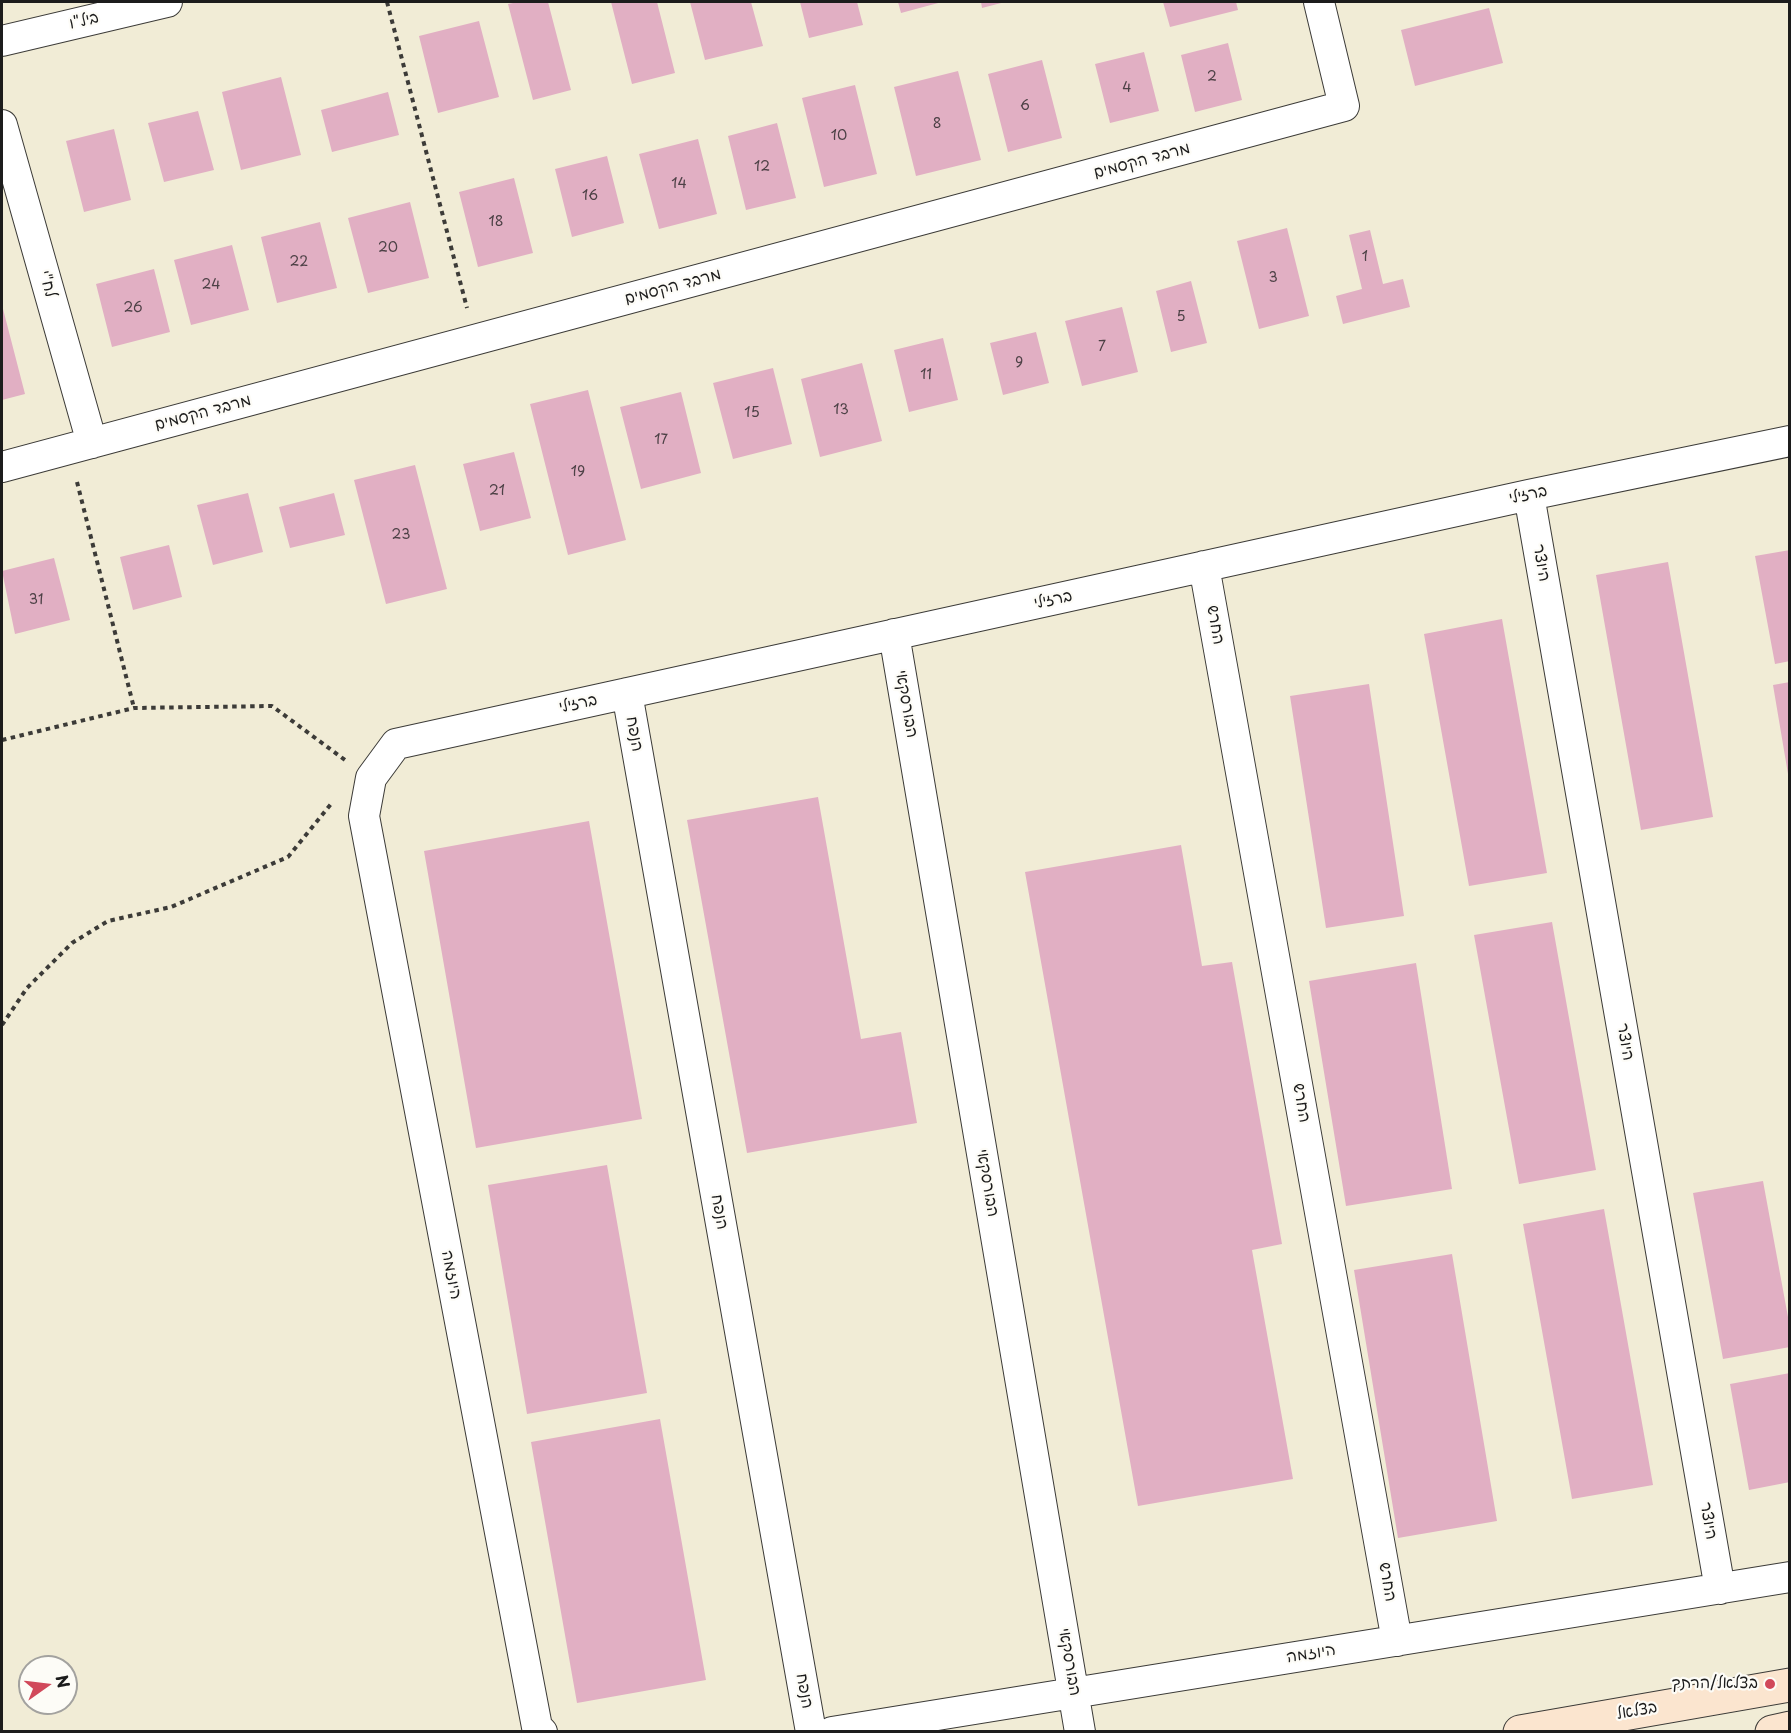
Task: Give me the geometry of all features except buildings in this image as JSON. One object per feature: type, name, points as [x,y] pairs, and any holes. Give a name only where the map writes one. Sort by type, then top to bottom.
[{"type":"street","name":"ביל\"ו","points":[[2,41],[167,2]]},
{"type":"street","name":"מרבד הקסמים","points":[[2,467],[1344,106],[1319,2]]},
{"type":"street","name":"לח\"י","points":[[2,125],[81,446]]},
{"type":"street","name":"ברזילי","points":[[364,816],[365,774],[396,744],[1529,495],[1790,441]]},
{"type":"street","name":"היוצר","points":[[1529,495],[1720,1589]]},
{"type":"street","name":"החרש","points":[[1204,566],[1397,1641]]},
{"type":"street","name":"הבורסקאי","points":[[894,634],[1080,1731]]},
{"type":"street","name":"הנפח","points":[[627,693],[811,1731]]},
{"type":"street","name":"היוזמה","points":[[364,816],[537,1727],[542,1731]]},
{"type":"street","name":"היוזמה","points":[[832,1731],[1790,1577]]},
{"type":"street","name":"בצלאל","points":[[1520,1731],[1790,1685]]},
{"type":"street","points":[[1772,1731],[1790,1728]]},
{"type":"path","points":[[387,2],[476,340]]},
{"type":"path","points":[[81,446],[134,708]]},
{"type":"path","points":[[2,740],[134,708],[272,706],[365,774],[288,857],[171,907],[108,921],[72,943],[27,988],[2,1024]]},
{"type":"place","name":"בצלאל/הרתך","points":[[1770,1684]]}]
